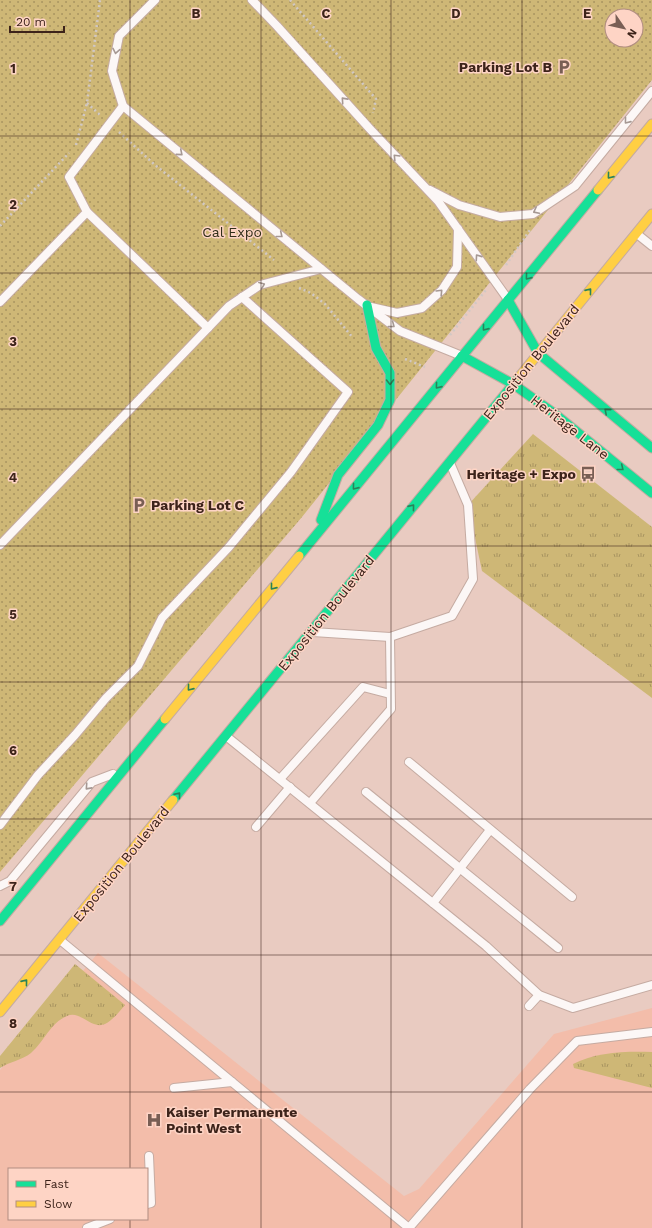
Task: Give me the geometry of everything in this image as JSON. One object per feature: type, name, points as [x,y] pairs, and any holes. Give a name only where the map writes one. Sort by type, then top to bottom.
[{"type":"main road","points":[[0,921],[652,124]]},
{"type":"main road","name":"Exposition Boulevard","points":[[0,1012],[652,214]]},
{"type":"main road","points":[[508,300],[538,353],[652,448]]},
{"type":"main road","points":[[314,538],[338,475],[378,425],[390,400],[390,373],[376,348],[367,305]]},
{"type":"main road","name":"Heritage Lane","points":[[462,356],[513,384],[555,414],[652,493]]},
{"type":"lane","points":[[155,0],[119,36],[112,71],[123,106],[321,269],[400,331],[462,356]]},
{"type":"lane","points":[[252,0],[438,201],[508,300]]},
{"type":"lane","points":[[424,186],[459,205],[500,217],[533,214],[575,186],[652,91]]},
{"type":"lane","points":[[123,106],[69,176],[87,212],[208,328]]},
{"type":"lane","points":[[0,302],[87,212]]},
{"type":"lane","points":[[367,305],[397,313],[422,308],[442,290],[457,267],[458,229]]},
{"type":"lane","points":[[636,234],[652,246]]},
{"type":"lane","points":[[0,545],[229,306],[260,285],[321,269]]},
{"type":"lane","points":[[0,825],[38,774],[75,735],[106,698],[138,666],[162,618],[229,547],[291,472],[348,392],[242,297]]},
{"type":"lane","points":[[310,632],[390,638],[452,616],[473,579],[468,505],[449,461]]},
{"type":"lane","points":[[310,803],[390,709],[390,638]]},
{"type":"lane","points":[[280,779],[363,687],[390,694]]},
{"type":"lane","points":[[226,736],[486,946],[539,995],[573,1008],[652,986]]},
{"type":"lane","points":[[409,762],[572,897]]},
{"type":"lane","points":[[0,886],[10,880],[92,782],[123,770]]},
{"type":"lane","points":[[256,827],[290,787]]},
{"type":"lane","points":[[366,792],[558,948]]},
{"type":"lane","points":[[433,903],[490,830]]},
{"type":"lane","points":[[60,939],[409,1228],[530,1089],[578,1041],[652,1032]]},
{"type":"lane","points":[[529,1006],[539,995]]},
{"type":"lane","points":[[638,1034],[652,1036]]},
{"type":"lane","points":[[174,1088],[232,1082]]},
{"type":"lane","points":[[148,1204],[151,1203],[149,1156]]},
{"type":"lane","points":[[87,1228],[107,1220]]},
{"type":"path","points":[[76,146],[87,104],[100,0]]},
{"type":"path","points":[[290,0],[376,99],[370,129]]},
{"type":"path","points":[[87,104],[155,165],[274,260]]},
{"type":"path","points":[[0,226],[71,152]]},
{"type":"path","points":[[506,265],[530,230]]},
{"type":"path","points":[[298,288],[311,292],[325,304],[353,339]]},
{"type":"path","points":[[450,335],[488,288]]},
{"type":"path","points":[[404,358],[425,366]]},
{"type":"shaded area","name":"Kaiser Permanente Point West","points":[[98,953],[404,1196],[419,1189],[554,1034],[652,1008],[652,1228],[0,1228],[0,1070]]},
{"type":"green space","name":"Cal Expo","points":[[0,0],[652,0],[652,80],[302,517],[0,872]]},
{"type":"green space","points":[[533,434],[652,527],[652,698],[482,571],[468,505]]},
{"type":"green space","points":[[75,964],[125,1005],[111,1020],[105,1024],[100,1025],[91,1023],[81,1017],[72,1015],[61,1019],[56,1023],[36,1049],[24,1057],[0,1068],[0,1056]]},
{"type":"green space","points":[[652,1052],[652,1088],[574,1068],[573,1064],[591,1057],[611,1053]]},
{"type":"traffic: fast","points":[[299,556],[598,190]]},
{"type":"traffic: fast","points":[[508,300],[538,353],[652,448]]},
{"type":"traffic: fast","points":[[321,520],[338,475],[378,425],[390,400],[390,373],[376,348],[367,305]]},
{"type":"traffic: fast","points":[[462,356],[513,384],[555,414],[652,493]]},
{"type":"traffic: fast","points":[[173,800],[520,376]]},
{"type":"traffic: fast","points":[[0,921],[165,719]]},
{"type":"traffic: slow","points":[[598,190],[652,124]]},
{"type":"traffic: slow","points":[[520,376],[652,214]]},
{"type":"traffic: slow","points":[[165,719],[299,556]]},
{"type":"traffic: slow","points":[[0,1012],[173,800]]},
{"type":"place","name":"Parking Lot B","points":[[564,67]]},
{"type":"place","name":"Heritage + Expo","points":[[588,474]]},
{"type":"place","name":"Parking Lot C","points":[[139,505]]},
{"type":"place","name":"Kaiser Permanente Point West","points":[[154,1120]]}]
